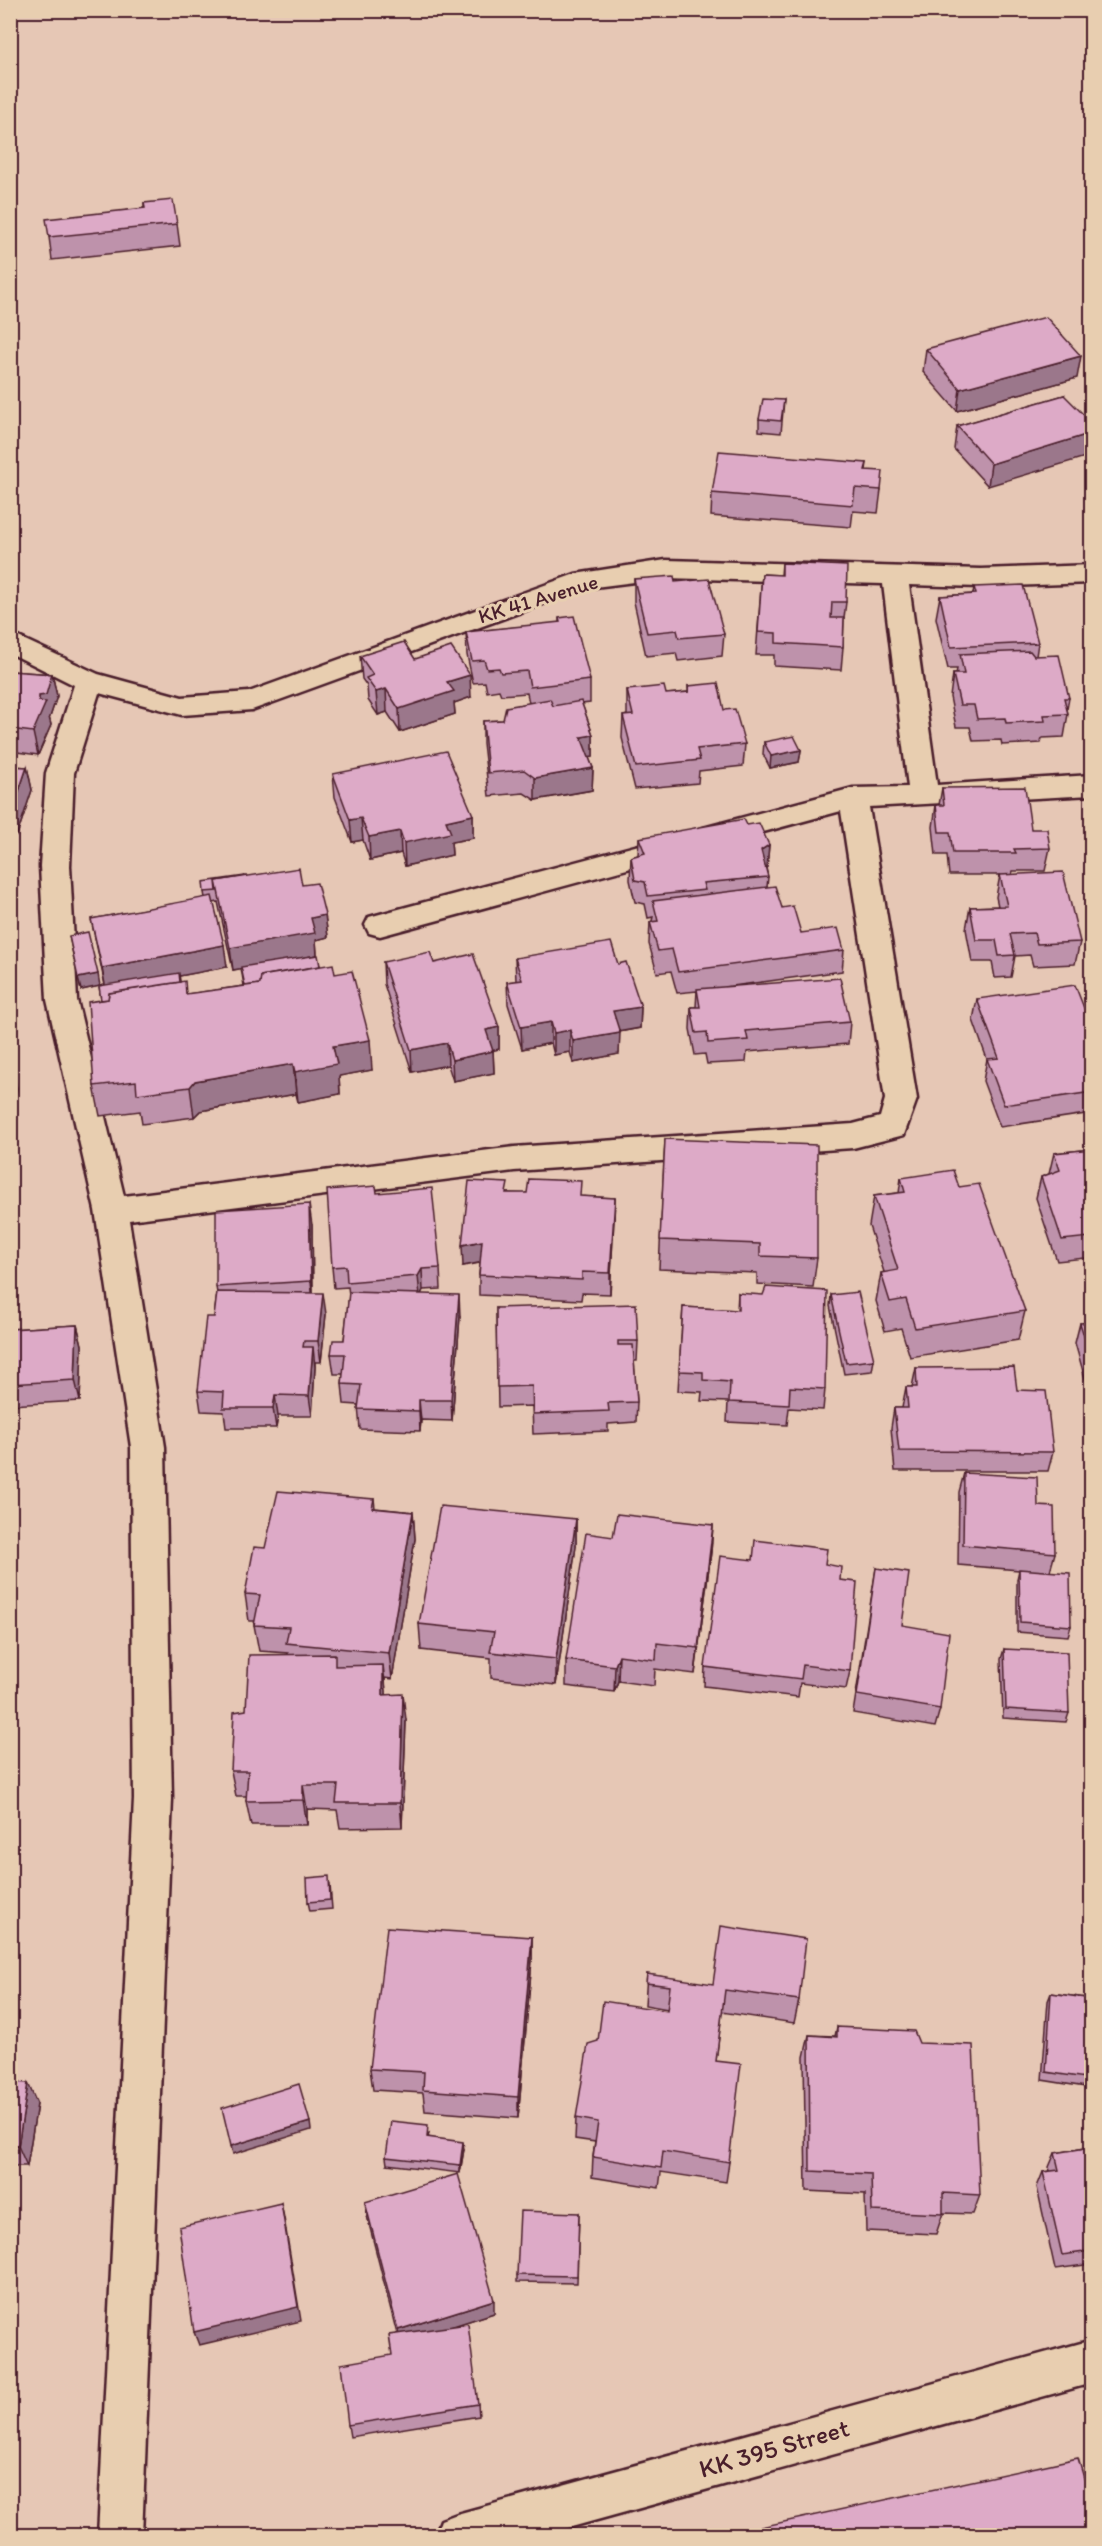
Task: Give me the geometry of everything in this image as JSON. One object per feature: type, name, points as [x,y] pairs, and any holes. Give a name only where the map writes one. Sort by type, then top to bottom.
[{"type":"street","name":"KK 41 Avenue","points":[[10,642],[89,681],[182,705],[252,701],[514,603],[584,580],[666,568],[981,578],[1092,574]]},
{"type":"street","points":[[895,576],[924,796]]},
{"type":"street","points":[[89,681],[60,773],[56,877],[62,1000],[111,1210],[148,1447],[153,1799],[120,2535]]},
{"type":"street","points":[[380,925],[853,798],[924,796],[1092,785]]},
{"type":"street","points":[[111,1210],[514,1159],[853,1136],[892,1126],[901,1099],[853,798]]},
{"type":"street","name":"KK 395 Street","points":[[457,2535],[1092,2361]]},
{"type":"building","points":[[173,200],[177,224],[49,237],[46,219],[145,208],[144,203]]},
{"type":"building","points":[[1046,317],[1081,356],[960,389],[926,349]]},
{"type":"building","points":[[1064,395],[1092,423],[1092,433],[991,464],[957,426]]},
{"type":"building","points":[[763,399],[784,400],[781,421],[759,419]]},
{"type":"building","points":[[719,451],[867,463],[865,470],[883,471],[881,490],[855,488],[853,505],[712,493]]},
{"type":"building","points":[[782,563],[847,566],[846,602],[832,602],[831,618],[844,618],[843,647],[776,643],[776,633],[758,632],[762,574],[782,575]]},
{"type":"building","points":[[674,576],[675,582],[709,579],[724,634],[679,638],[677,630],[647,633],[634,579]]},
{"type":"building","points":[[1023,585],[1038,643],[951,647],[940,596],[976,594],[974,587]]},
{"type":"building","points":[[574,616],[590,680],[530,687],[527,671],[501,673],[499,668],[487,669],[484,660],[472,661],[466,632],[560,622],[559,618]]},
{"type":"building","points":[[404,642],[415,659],[451,647],[470,675],[447,682],[454,691],[399,709],[386,689],[376,692],[366,678],[373,675],[360,656]]},
{"type":"building","points":[[1030,651],[1034,656],[1059,655],[1069,698],[1064,698],[1068,714],[1044,715],[1045,721],[1006,723],[1005,718],[977,719],[974,705],[960,705],[953,674],[964,674],[960,654]]},
{"type":"building","points":[[10,671],[52,674],[46,695],[39,696],[39,701],[46,702],[33,732],[10,729]]},
{"type":"building","points":[[718,683],[724,710],[735,709],[745,744],[697,749],[700,760],[636,767],[623,716],[633,715],[627,690],[664,686],[666,694],[689,692],[688,686]]},
{"type":"building","points":[[550,699],[553,706],[581,701],[593,735],[581,737],[593,768],[535,778],[524,770],[488,773],[483,721],[503,720],[506,707]]},
{"type":"building","points":[[794,736],[801,750],[771,756],[764,742]]},
{"type":"building","points":[[446,751],[473,815],[446,821],[451,833],[404,843],[400,831],[369,837],[361,818],[350,820],[333,774]]},
{"type":"building","points":[[10,766],[27,767],[12,812],[10,812]]},
{"type":"building","points":[[1025,787],[1031,829],[1047,829],[1050,848],[1014,849],[1016,853],[953,853],[950,832],[939,832],[936,805],[944,805],[942,788]]},
{"type":"building","points":[[744,819],[747,825],[759,823],[769,845],[761,850],[768,877],[703,883],[705,890],[648,896],[645,882],[635,880],[631,857],[645,853],[639,838]]},
{"type":"building","points":[[299,868],[302,885],[317,883],[325,915],[311,918],[315,933],[230,948],[216,881]]},
{"type":"building","points":[[1063,872],[1080,942],[1037,944],[1034,933],[1010,934],[1015,955],[999,956],[996,940],[976,940],[970,907],[1007,906],[1000,875]]},
{"type":"building","points":[[245,876],[216,881],[217,891],[204,892],[203,882]]},
{"type":"building","points":[[775,886],[782,908],[793,906],[801,933],[838,928],[844,950],[678,972],[672,949],[658,951],[650,922],[658,921],[653,901]]},
{"type":"building","points":[[212,896],[224,945],[102,968],[91,919]]},
{"type":"building","points":[[88,932],[98,974],[78,978],[69,936]]},
{"type":"building","points":[[611,942],[618,964],[626,962],[641,1007],[613,1011],[620,1033],[573,1041],[570,1030],[554,1033],[551,1022],[521,1027],[507,982],[522,980],[515,958]]},
{"type":"building","points":[[430,952],[434,963],[473,954],[499,1027],[486,1030],[493,1051],[452,1060],[447,1043],[411,1050],[383,962]]},
{"type":"building","points":[[318,955],[320,966],[261,976],[260,984],[245,986],[241,967]]},
{"type":"building","points":[[333,964],[335,974],[352,971],[370,1040],[333,1046],[337,1064],[295,1072],[293,1064],[195,1081],[190,1087],[137,1094],[136,1081],[94,1086],[88,1002],[108,999],[109,993],[185,981],[186,994],[260,984],[261,976]]},
{"type":"building","points":[[179,973],[180,982],[109,993],[108,999],[101,1000],[99,986]]},
{"type":"building","points":[[840,978],[850,1022],[746,1031],[748,1040],[708,1043],[707,1032],[696,1033],[691,1007],[700,1007],[697,989]]},
{"type":"building","points":[[1075,985],[1084,1008],[1092,1007],[1092,1092],[1004,1105],[987,1059],[999,1058],[977,999]]},
{"type":"building","points":[[665,1139],[817,1145],[817,1258],[760,1256],[760,1244],[660,1240]]},
{"type":"building","points":[[1092,1149],[1092,1242],[1090,1237],[1062,1240],[1041,1177],[1060,1170],[1054,1153]]},
{"type":"building","points":[[953,1170],[959,1187],[979,1184],[1025,1311],[915,1328],[906,1299],[890,1302],[881,1273],[898,1270],[874,1196],[905,1192],[901,1178]]},
{"type":"building","points":[[529,1179],[581,1181],[580,1196],[615,1198],[610,1273],[582,1272],[582,1280],[479,1275],[482,1241],[462,1245],[469,1181],[508,1183],[506,1193],[527,1193]]},
{"type":"building","points":[[376,1186],[377,1193],[432,1188],[440,1268],[422,1269],[418,1276],[347,1282],[346,1266],[332,1267],[327,1190]]},
{"type":"building","points":[[309,1204],[311,1281],[216,1287],[216,1210]]},
{"type":"building","points":[[766,1287],[827,1291],[825,1389],[790,1387],[789,1405],[729,1402],[730,1382],[703,1380],[703,1372],[679,1371],[683,1307],[738,1310],[738,1293],[763,1295]]},
{"type":"building","points":[[217,1292],[323,1293],[318,1341],[304,1341],[303,1347],[313,1347],[309,1396],[275,1395],[273,1408],[223,1408],[224,1392],[198,1391],[206,1317],[214,1317]]},
{"type":"building","points":[[349,1292],[459,1295],[451,1400],[419,1400],[419,1411],[358,1409],[361,1385],[342,1384],[345,1354],[331,1354],[333,1340],[344,1340]]},
{"type":"building","points":[[858,1292],[874,1360],[846,1363],[831,1295]]},
{"type":"building","points":[[636,1304],[638,1341],[618,1341],[618,1345],[633,1345],[637,1402],[608,1403],[609,1411],[533,1414],[532,1386],[497,1387],[496,1308]]},
{"type":"building","points":[[1092,1322],[1092,1362],[1080,1323]]},
{"type":"building","points":[[77,1325],[75,1380],[10,1384],[10,1329]]},
{"type":"building","points":[[1014,1367],[1017,1390],[1046,1391],[1053,1452],[899,1451],[894,1408],[908,1408],[906,1387],[917,1387],[916,1368]]},
{"type":"building","points":[[964,1473],[1037,1477],[1038,1506],[1054,1507],[1055,1553],[963,1545]]},
{"type":"building","points":[[278,1491],[374,1499],[372,1508],[413,1512],[389,1653],[286,1643],[289,1627],[254,1625],[260,1595],[245,1594],[254,1547],[265,1548]]},
{"type":"building","points":[[440,1506],[576,1519],[556,1659],[490,1652],[494,1632],[419,1624]]},
{"type":"building","points":[[617,1514],[713,1525],[698,1648],[657,1643],[656,1660],[619,1655],[615,1666],[566,1660],[586,1533],[613,1537]]},
{"type":"building","points":[[755,1540],[827,1549],[825,1564],[841,1567],[840,1580],[857,1582],[850,1671],[803,1665],[801,1679],[705,1667],[720,1556],[753,1560]]},
{"type":"building","points":[[876,1568],[909,1573],[902,1625],[949,1633],[940,1709],[857,1695]]},
{"type":"building","points":[[1019,1569],[1070,1573],[1071,1626],[1020,1622]]},
{"type":"building","points":[[1004,1649],[1067,1652],[1069,1713],[1006,1709]]},
{"type":"building","points":[[335,1654],[335,1666],[383,1665],[383,1695],[403,1694],[400,1803],[336,1803],[338,1785],[303,1785],[303,1800],[246,1801],[248,1771],[231,1771],[234,1712],[246,1710],[249,1655]]},
{"type":"building","points":[[329,1876],[330,1900],[308,1902],[307,1878]]},
{"type":"building","points":[[721,1926],[806,1939],[799,2000],[725,1990],[716,2061],[741,2064],[729,2162],[663,2151],[661,2168],[593,2157],[598,2122],[576,2118],[588,2044],[598,2041],[603,2001],[667,2011],[670,1986],[646,1983],[647,1974],[713,1984]]},
{"type":"building","points":[[387,1927],[532,1937],[518,2097],[423,2090],[424,2072],[370,2069]]},
{"type":"building","points":[[1051,1993],[1092,1999],[1092,2079],[1046,2072]]},
{"type":"building","points":[[837,2027],[914,2031],[919,2043],[973,2045],[980,2195],[943,2193],[943,2214],[872,2211],[871,2174],[810,2171],[809,2035],[837,2037]]},
{"type":"building","points":[[10,2082],[28,2083],[18,2146],[10,2146]]},
{"type":"building","points":[[299,2084],[310,2122],[231,2146],[222,2108]]},
{"type":"building","points":[[391,2121],[428,2125],[427,2137],[463,2142],[460,2165],[386,2157]]},
{"type":"building","points":[[1092,2147],[1092,2251],[1062,2255],[1043,2172],[1059,2170],[1055,2153]]},
{"type":"building","points":[[458,2174],[494,2300],[398,2330],[365,2202]]},
{"type":"building","points":[[281,2203],[298,2307],[194,2332],[179,2227]]},
{"type":"building","points":[[520,2211],[579,2213],[577,2276],[517,2275]]},
{"type":"building","points":[[468,2324],[478,2404],[348,2425],[341,2364],[392,2355],[389,2335]]},
{"type":"building","points":[[1078,2458],[1092,2505],[1092,2535],[748,2535],[747,2530]]}]
